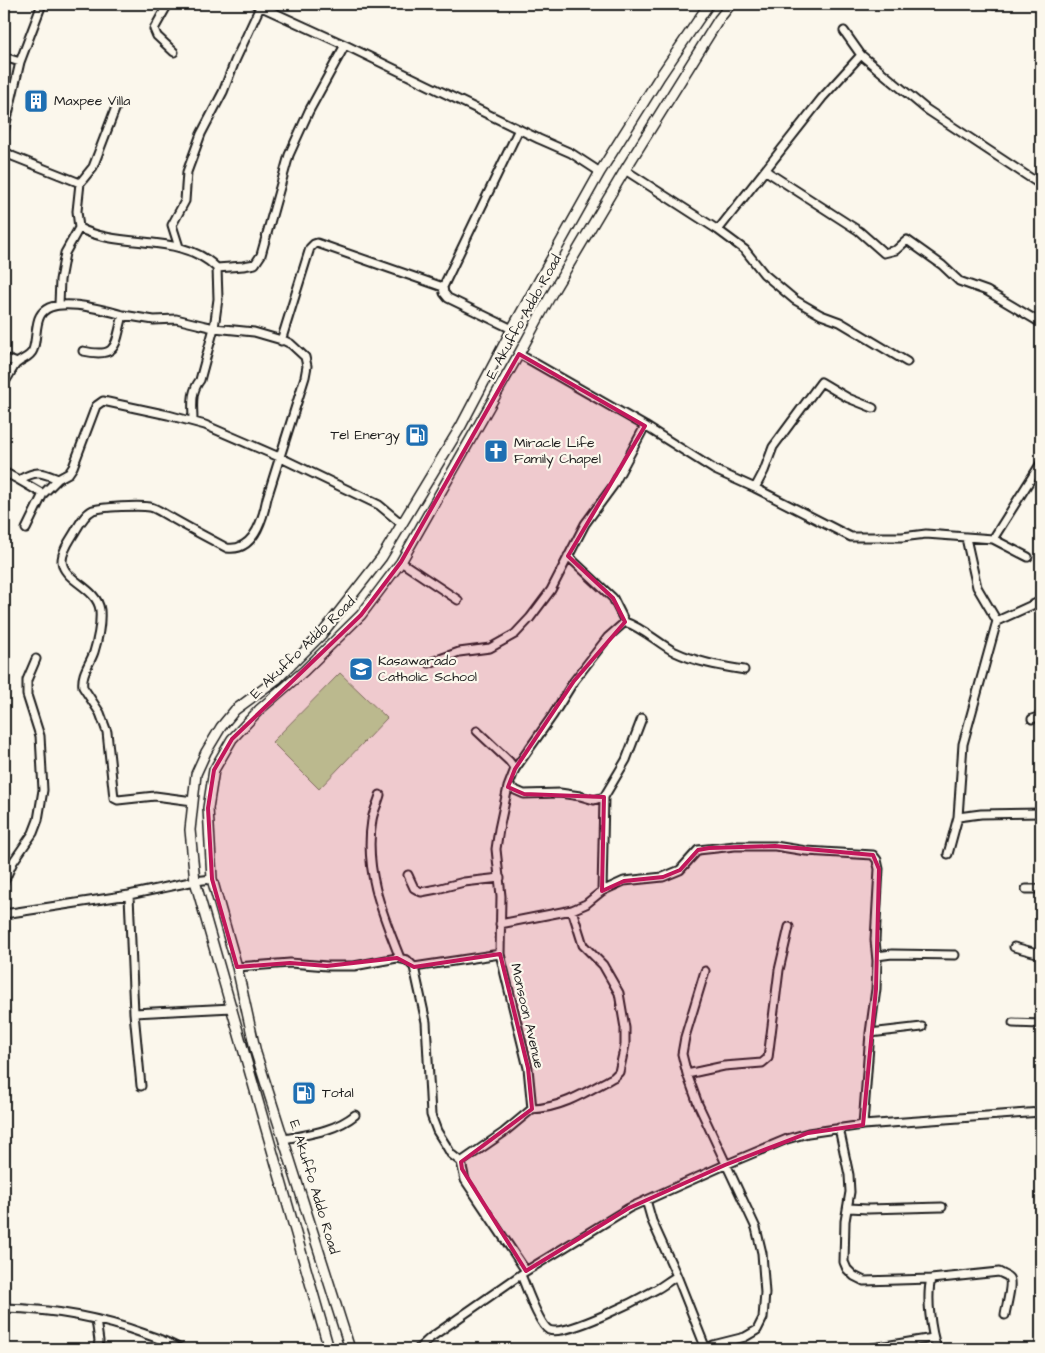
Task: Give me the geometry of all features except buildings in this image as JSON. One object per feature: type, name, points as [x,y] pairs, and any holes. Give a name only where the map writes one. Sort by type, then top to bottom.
[{"type":"main road","name":"E. Akuffo Addo Road","points":[[328,1349],[195,881],[190,830],[196,774],[206,752],[235,710],[277,679],[322,635],[377,564],[461,426],[512,329],[600,172],[709,4]]},
{"type":"main road","name":"E. Akuffo Addo Road","points":[[350,1349],[285,1139],[256,1053],[238,966],[212,879],[208,808],[214,770],[232,739],[259,710],[361,615],[401,562],[551,295],[625,170],[719,19],[731,4]]},
{"type":"street","points":[[4,132],[20,62],[42,4]]},
{"type":"street","points":[[168,4],[154,29],[157,36],[174,52]]},
{"type":"street","points":[[179,247],[172,225],[185,201],[191,162],[201,134],[222,92],[258,5],[571,153],[600,172]]},
{"type":"street","points":[[844,31],[861,55],[926,109],[1041,185]]},
{"type":"street","points":[[217,268],[254,264],[261,254],[289,155],[309,111],[345,45]]},
{"type":"street","points":[[718,230],[822,98],[861,55]]},
{"type":"street","points":[[4,57],[20,62]]},
{"type":"street","points":[[59,304],[60,280],[65,253],[80,228],[77,211],[80,183],[93,167],[116,107]]},
{"type":"street","points":[[512,329],[448,298],[444,293],[443,287],[519,129]]},
{"type":"street","points":[[4,149],[4,151],[12,156],[80,183]]},
{"type":"street","points":[[625,170],[718,230],[745,250],[764,274],[795,300],[821,315],[840,322],[907,362]]},
{"type":"street","points":[[766,171],[859,231],[884,253],[896,250],[907,240],[942,265],[959,281],[987,291],[1041,323]]},
{"type":"street","points":[[80,228],[92,234],[112,239],[179,247],[208,258],[217,268],[218,299],[214,328],[200,380],[192,394],[193,421]]},
{"type":"street","points":[[281,341],[310,248],[314,244],[318,243],[443,287]]},
{"type":"street","points":[[4,383],[17,363],[28,358],[33,351],[40,316],[44,310],[59,304],[98,308],[123,315],[154,320],[176,319],[214,328],[254,332],[285,341],[299,350],[305,357],[307,366],[305,377],[279,457],[263,518],[247,543],[233,549],[227,548],[151,506],[103,508],[92,511],[85,516],[79,523],[63,554],[62,563],[69,575],[97,600],[100,610],[100,625],[94,650],[84,671],[82,682],[83,687],[100,712],[107,732],[114,798],[118,800],[155,796],[193,801]]},
{"type":"street","points":[[83,350],[102,354],[107,353],[114,345],[123,315]]},
{"type":"street","points":[[519,354],[645,426],[715,470],[755,488],[851,537],[902,537],[926,534],[993,539],[1028,558]]},
{"type":"street","points":[[4,358],[17,363]]},
{"type":"street","points":[[755,488],[773,447],[821,382],[848,398],[873,408]]},
{"type":"street","points":[[26,529],[43,494],[74,467],[96,406],[102,401],[193,421],[279,457],[379,505],[402,524]]},
{"type":"street","points":[[429,663],[458,652],[490,648],[514,634],[530,618],[551,590],[585,524],[613,486],[645,426]]},
{"type":"street","points":[[993,539],[1041,464]]},
{"type":"street","points":[[4,472],[43,494]]},
{"type":"street","points":[[19,480],[35,472],[42,472],[58,479]]},
{"type":"street","points":[[948,854],[958,817],[963,744],[997,621],[977,587],[966,538]]},
{"type":"street","points":[[568,556],[613,598],[624,622],[635,626],[678,653],[714,664],[744,670]]},
{"type":"street","points":[[401,562],[458,600]]},
{"type":"street","points":[[997,621],[1041,601]]},
{"type":"street","points":[[500,954],[501,896],[496,849],[508,787],[514,769],[553,715],[574,681],[608,637],[624,622]]},
{"type":"street","points":[[4,882],[13,862],[33,833],[38,820],[42,797],[40,736],[27,695],[27,680],[36,659]]},
{"type":"street","points":[[1032,719],[1041,716]]},
{"type":"street","points":[[602,891],[604,798],[626,760],[642,718]]},
{"type":"street","points":[[477,731],[509,761],[514,769]]},
{"type":"street","points":[[508,787],[524,794],[560,794],[580,796],[594,800],[604,798]]},
{"type":"street","points":[[380,795],[372,819],[370,854],[374,887],[400,958]]},
{"type":"street","points":[[958,817],[981,814],[1041,813]]},
{"type":"street","points":[[500,924],[572,910],[586,904],[602,891],[624,881],[663,877],[680,870],[698,850],[774,846],[806,851],[873,855],[877,860],[879,869],[875,940],[876,989],[870,1034],[863,1125]]},
{"type":"street","points":[[408,875],[414,888],[421,892],[464,882],[500,878]]},
{"type":"street","points":[[4,914],[129,895],[212,879]]},
{"type":"street","points":[[1026,889],[1041,890]]},
{"type":"street","points":[[129,895],[134,1013],[141,1086]]},
{"type":"street","points":[[461,1162],[532,1109],[567,1102],[614,1077],[619,1072],[625,1044],[625,1028],[619,993],[603,965],[583,945],[572,910]]},
{"type":"street","points":[[686,1074],[724,1066],[762,1063],[768,1058],[779,970],[789,927]]},
{"type":"street","points":[[1014,948],[1041,954]]},
{"type":"street","name":"Monsoon Avenue","points":[[414,966],[500,954],[528,1068],[532,1109]]},
{"type":"street","points":[[876,956],[892,954],[955,955]]},
{"type":"street","points":[[238,966],[290,963],[354,966],[400,958],[407,960],[414,966],[426,1022],[431,1114],[437,1132],[451,1154],[461,1162],[465,1180],[523,1273],[544,1325],[549,1330],[558,1331],[611,1313],[659,1288],[677,1276]]},
{"type":"street","points":[[646,1200],[652,1221],[707,1349],[713,1345],[746,1338],[757,1330],[763,1318],[765,1293],[762,1253],[756,1228],[698,1104],[686,1074],[682,1054],[685,1037],[705,971]]},
{"type":"street","points":[[134,1013],[232,1008]]},
{"type":"street","points":[[1013,1023],[1041,1024]]},
{"type":"street","points":[[870,1034],[922,1027]]},
{"type":"street","points":[[418,1349],[430,1338],[523,1273],[629,1208],[725,1164],[787,1140],[808,1133],[863,1125],[1041,1112]]},
{"type":"street","points":[[285,1139],[328,1130],[347,1121],[355,1114]]},
{"type":"street","points":[[839,1128],[850,1192],[846,1220],[844,1262],[847,1269],[854,1276],[864,1281],[931,1279],[998,1272],[1006,1275],[1011,1284],[1005,1315]]},
{"type":"street","points":[[849,1208],[868,1210],[942,1207]]},
{"type":"street","points":[[931,1279],[928,1292],[933,1338],[937,1349]]},
{"type":"street","points":[[4,1308],[57,1311],[116,1324],[171,1343],[180,1349]]},
{"type":"street","points":[[96,1320],[99,1341],[97,1349]]},
{"type":"street","points":[[867,1349],[933,1338]]},
{"type":"highlighted area","points":[[519,354],[645,426],[568,556],[613,598],[625,622],[574,681],[515,769],[508,787],[524,794],[604,797],[602,891],[624,881],[663,877],[680,870],[698,850],[709,848],[775,846],[873,855],[879,869],[876,989],[863,1125],[808,1133],[725,1165],[629,1208],[526,1271],[462,1169],[461,1162],[532,1109],[528,1068],[500,954],[414,967],[397,958],[327,966],[290,963],[237,967],[212,879],[208,808],[214,770],[232,739],[361,615],[401,562]]},
{"type":"green space","points":[[340,673],[387,718],[319,789],[272,742]]},
{"type":"place","name":"Maxpee Villa","points":[[36,101]]},
{"type":"place","name":"Tel Energy","points":[[417,435]]},
{"type":"place","name":"Miracle Life Family Chapel","points":[[496,451]]},
{"type":"place","name":"Kasawarado Catholic School","points":[[361,669]]},
{"type":"place","name":"Total","points":[[304,1093]]}]
